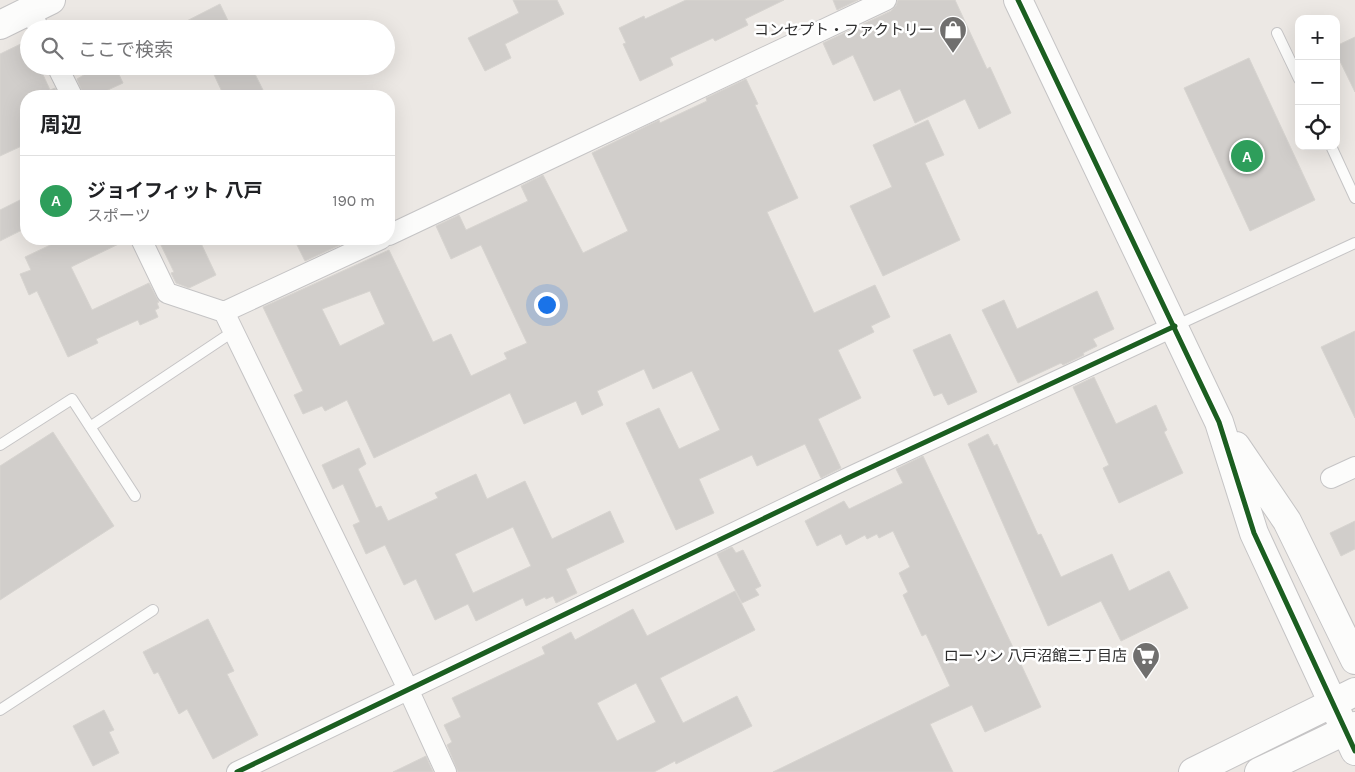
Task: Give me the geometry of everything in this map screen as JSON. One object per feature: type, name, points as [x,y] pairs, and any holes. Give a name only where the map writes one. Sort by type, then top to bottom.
[{"type":"street","points":[[395,232],[886,0]]},
{"type":"street","points":[[1018,0],[1219,422],[1254,533],[1344,698],[1352,736],[1259,772]]},
{"type":"street","points":[[0,25],[40,13]]},
{"type":"street","points":[[62,75],[69,90]]},
{"type":"street","points":[[144,245],[167,293],[224,312],[368,245]]},
{"type":"street","points":[[224,312],[446,772]]},
{"type":"street","points":[[237,772],[848,478],[1174,326]]},
{"type":"street","points":[[1219,422],[1287,521],[1355,660]]},
{"type":"street","points":[[1331,478],[1355,467]]},
{"type":"street","points":[[1193,772],[1344,698]]},
{"type":"lane","points":[[1277,33],[1295,71]]},
{"type":"lane","points":[[1333,150],[1355,198]]},
{"type":"lane","points":[[1174,326],[1355,243]]},
{"type":"lane","points":[[90,427],[234,331]]},
{"type":"lane","points":[[0,445],[72,399],[135,496]]},
{"type":"lane","points":[[0,710],[153,610]]},
{"type":"building","points":[[513,0],[557,0],[564,14],[505,44],[511,58],[485,71],[468,38],[519,13]]},
{"type":"building","points":[[686,0],[784,0],[745,19],[748,25],[715,41],[713,38],[670,58],[673,65],[640,81],[623,44],[626,43],[619,28],[644,16],[645,19]]},
{"type":"building","points":[[833,0],[858,0],[837,10]]},
{"type":"building","points":[[898,0],[955,0],[987,69],[990,67],[1011,113],[979,129],[965,99],[915,123],[900,89],[874,101],[853,55],[833,65],[823,43],[891,11],[896,6]]},
{"type":"building","points":[[220,4],[228,20],[189,20]]},
{"type":"building","points":[[1355,37],[1355,92],[1340,61],[1340,44]]},
{"type":"building","points":[[20,44],[20,75],[43,75],[50,90],[20,90],[20,147],[0,156],[0,54]]},
{"type":"building","points":[[1249,58],[1315,200],[1250,231],[1184,88]]},
{"type":"building","points":[[84,75],[119,75],[123,83],[108,90],[82,90],[77,79]]},
{"type":"building","points":[[214,75],[256,75],[263,90],[221,90]]},
{"type":"building","points":[[746,79],[758,104],[755,105],[798,198],[767,212],[814,313],[875,285],[890,317],[871,326],[874,332],[838,350],[861,398],[818,419],[841,468],[821,478],[805,444],[757,466],[752,455],[699,479],[714,513],[676,530],[626,423],[659,408],[679,449],[720,430],[692,371],[653,389],[644,369],[597,391],[603,405],[582,415],[576,401],[524,424],[510,393],[374,458],[347,400],[325,411],[322,406],[303,414],[294,395],[303,391],[263,307],[389,250],[433,342],[451,334],[471,376],[507,359],[504,353],[527,343],[481,245],[451,259],[436,226],[459,215],[466,230],[528,201],[521,186],[543,175],[583,253],[628,231],[592,153],[659,120],[660,123],[707,101],[706,98]],"holes":[[[370,291],[385,324],[340,346],[322,309]]]},
{"type":"building","points":[[928,120],[944,155],[925,163],[960,240],[883,276],[850,206],[892,187],[873,145]]},
{"type":"building","points":[[20,200],[20,231],[0,241],[0,210]]},
{"type":"building","points":[[50,245],[117,245],[71,267],[92,310],[149,283],[159,302],[157,303],[159,308],[155,310],[158,317],[140,325],[138,320],[96,339],[98,343],[68,357],[37,291],[29,295],[20,274],[31,270],[25,257]]},
{"type":"building","points":[[161,245],[202,245],[216,275],[189,288],[176,283],[171,273],[174,272]]},
{"type":"building","points":[[297,245],[340,245],[305,261]]},
{"type":"building","points":[[1097,291],[1114,329],[1093,339],[1097,346],[1083,353],[1084,355],[1063,365],[1061,363],[1018,383],[982,310],[1004,300],[1017,329]]},
{"type":"building","points":[[1355,331],[1355,418],[1321,347]]},
{"type":"building","points":[[950,334],[977,392],[948,405],[942,393],[934,396],[913,350]]},
{"type":"building","points":[[1094,377],[1116,424],[1156,405],[1167,430],[1164,432],[1183,473],[1119,503],[1103,468],[1109,465],[1073,387]]},
{"type":"building","points":[[53,432],[114,526],[0,600],[0,466]]},
{"type":"building","points":[[988,434],[994,446],[997,444],[1038,535],[1041,534],[1061,577],[1112,554],[1129,591],[1169,571],[1188,608],[1121,641],[1101,601],[1048,626],[968,444]]},
{"type":"building","points":[[359,448],[366,464],[358,469],[376,508],[381,506],[388,521],[438,498],[435,493],[476,474],[487,499],[525,481],[552,539],[610,511],[624,542],[566,569],[577,593],[556,603],[553,596],[546,599],[545,597],[526,606],[523,598],[476,621],[468,604],[435,620],[416,579],[404,585],[385,545],[366,554],[353,525],[360,522],[343,484],[333,489],[322,465]],"holes":[[[513,527],[531,566],[473,593],[455,554]]]},
{"type":"building","points":[[923,456],[1041,707],[985,732],[972,705],[930,724],[953,772],[773,772],[950,686],[926,634],[922,636],[903,595],[908,592],[899,573],[910,567],[893,531],[879,538],[877,534],[867,539],[865,535],[846,545],[841,534],[817,546],[805,521],[844,501],[849,509],[903,483],[896,469]]},
{"type":"building","points":[[1355,521],[1355,549],[1341,556],[1330,533]]},
{"type":"building","points":[[732,547],[736,553],[743,550],[761,586],[755,589],[759,595],[742,603],[717,554]]},
{"type":"building","points":[[735,591],[755,630],[660,678],[683,723],[737,696],[752,726],[676,764],[675,761],[654,772],[458,772],[447,745],[452,742],[444,725],[461,717],[452,698],[545,654],[542,647],[571,632],[575,640],[633,609],[647,636]],"holes":[[[636,683],[656,722],[617,741],[597,703]]]},
{"type":"building","points":[[208,619],[234,671],[227,674],[258,735],[213,759],[187,709],[179,714],[158,672],[154,674],[143,652]]},
{"type":"building","points":[[104,710],[114,730],[109,732],[119,753],[93,766],[73,726]]},
{"type":"building","points":[[426,756],[433,772],[393,772]]},
{"type":"cycle path","points":[[1018,0],[1219,422],[1254,533],[1355,751]]},
{"type":"cycle path","points":[[237,772],[848,478],[1175,326]]},
{"type":"place","name":"コンセプト・ファクトリー","points":[[953,54]]},
{"type":"place","name":"ジョイフィット 八戸","points":[[1247,156]]},
{"type":"place","name":"ローソン 八戸沼館三丁目店","points":[[1146,680]]}]
